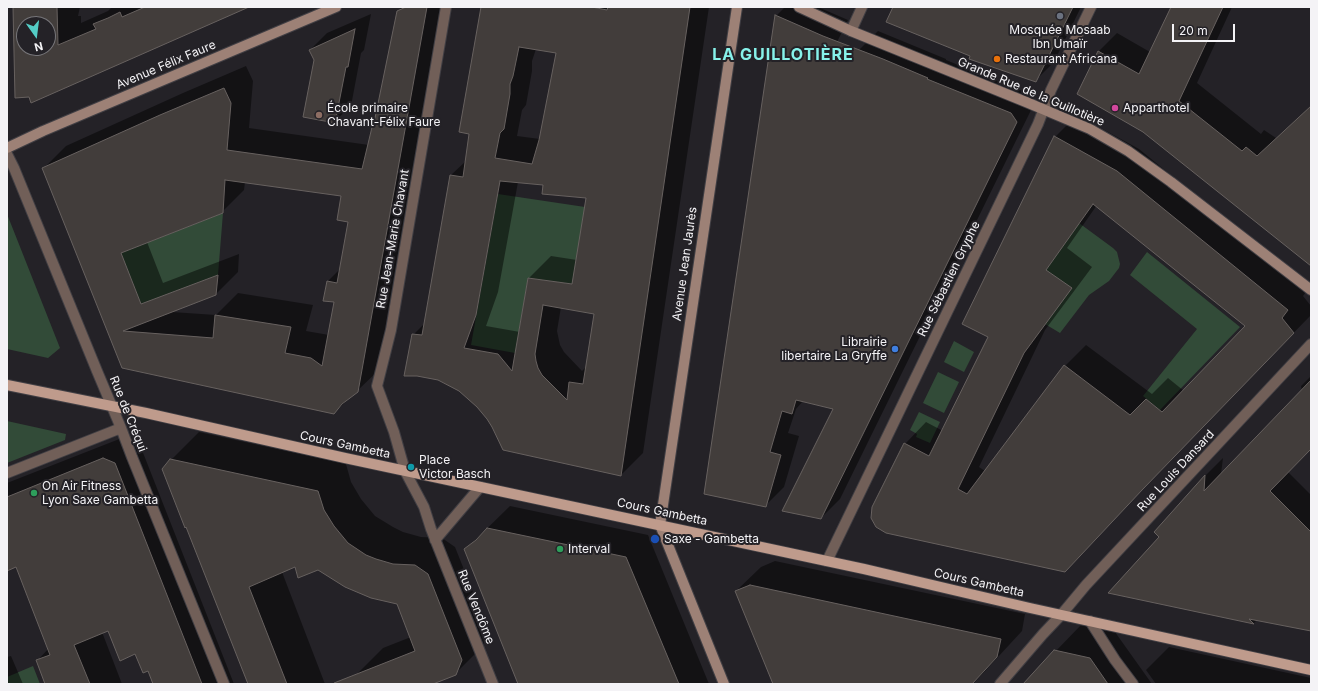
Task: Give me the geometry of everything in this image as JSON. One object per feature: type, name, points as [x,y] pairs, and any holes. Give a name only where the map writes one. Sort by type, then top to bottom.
[{"type":"main road","name":"Avenue Félix Faure","points":[[7,148],[43,131],[336,7]]},
{"type":"main road","name":"Avenue Jean Jaurès","points":[[660,525],[737,7]]},
{"type":"main road","name":"Grande Rue de la Guillotière","points":[[799,7],[851,31],[1090,129],[1128,151],[1171,182],[1311,290]]},
{"type":"main road","name":"Cours Gambetta","points":[[7,385],[112,406],[405,471],[827,561],[1061,615],[1311,670]]},
{"type":"main road","points":[[660,525],[724,684]]},
{"type":"street","name":"Rue Jean-Marie Chavant","points":[[405,471],[394,432],[377,386],[390,333],[446,7]]},
{"type":"street","points":[[851,31],[862,7]]},
{"type":"street","name":"Rue Sébastien Gryphe","points":[[827,561],[1035,131],[1051,90],[1091,7]]},
{"type":"street","name":"Rue de Créqui","points":[[7,154],[112,406],[224,684]]},
{"type":"street","name":"Rue Louis Dansard","points":[[1000,684],[1086,585],[1311,344]]},
{"type":"street","points":[[7,473],[121,428]]},
{"type":"street","name":"Rue Vendôme","points":[[405,471],[424,507],[435,540],[493,684]]},
{"type":"street","points":[[435,540],[480,487]]},
{"type":"street","points":[[1090,621],[1115,660],[1133,684]]},
{"type":"green space","points":[[498,194],[585,207],[573,284],[528,278],[515,353],[471,345]]},
{"type":"green space","points":[[223,213],[218,275],[141,304],[121,253]]},
{"type":"green space","points":[[7,214],[60,348],[48,358],[7,349]]},
{"type":"green space","points":[[1079,223],[1117,252],[1120,264],[1119,268],[1109,281],[1089,295],[1060,333],[1045,324],[1046,270]]},
{"type":"green space","points":[[1147,252],[1240,327],[1160,410],[1143,396],[1197,329],[1130,275]]},
{"type":"green space","points":[[954,341],[974,352],[964,372],[944,362]]},
{"type":"green space","points":[[938,372],[959,382],[944,413],[923,403]]},
{"type":"green space","points":[[919,412],[940,422],[930,443],[916,437],[917,434],[910,430]]},
{"type":"green space","points":[[7,421],[66,434],[65,440],[7,463]]},
{"type":"green space","points":[[33,666],[40,684],[7,684],[7,677]]},
{"type":"building","points":[[13,7],[57,7],[58,45],[96,29],[93,24],[120,12],[122,17],[145,7],[249,7],[31,103],[29,97],[15,98]]},
{"type":"building","points":[[406,7],[427,7],[358,392],[342,404],[334,414],[122,368],[42,168],[224,88],[231,103],[227,150],[362,169],[374,123],[397,11]],"holes":[[[225,180],[341,196],[337,220],[348,222],[337,283],[327,281],[323,301],[334,302],[322,366],[311,358],[285,353],[291,327],[215,315],[213,338],[123,331],[216,295],[218,275],[141,304],[121,253],[223,213]]]},
{"type":"building","points":[[481,7],[592,7],[607,10],[608,7],[690,7],[621,476],[503,450],[487,419],[477,407],[459,391],[438,380],[417,376],[404,376],[412,334],[422,335],[450,175],[463,177],[469,134],[459,132]],"holes":[[[519,47],[556,53],[539,140],[532,164],[495,158],[500,133],[504,129],[510,94],[510,84]],[[500,181],[543,185],[542,194],[586,198],[572,284],[528,278],[512,371],[498,354],[464,348],[476,315]],[[543,305],[594,314],[583,384],[569,382],[567,400],[542,375],[538,368],[535,354]]]},
{"type":"building","points":[[893,7],[1073,7],[1036,82],[969,59],[970,56],[886,22]]},
{"type":"building","points":[[1171,7],[1223,7],[1179,101],[1242,151],[1246,147],[1257,156],[1311,106],[1311,266],[1143,132],[1077,94],[1098,51],[1139,74]]},
{"type":"building","points":[[775,15],[1011,113],[1017,122],[821,519],[782,511],[833,409],[796,400],[792,414],[782,411],[770,452],[781,455],[766,507],[704,494]]},
{"type":"building","points":[[355,29],[335,123],[303,117],[314,60],[309,50]]},
{"type":"building","points":[[1054,136],[1117,171],[1288,310],[1282,318],[1294,333],[1065,572],[886,533],[876,527],[871,518],[872,507],[904,443],[929,456],[988,337],[962,324]],"holes":[[[1093,204],[1245,326],[1162,412],[1146,399],[1130,415],[1064,365],[967,494],[958,489],[1024,353],[1072,288],[1046,270]]]},
{"type":"building","points":[[1311,380],[1311,449],[1270,491],[1311,532],[1311,631],[1249,619],[1254,624],[1108,593],[1159,537],[1154,532],[1205,475],[1204,491]]},
{"type":"building","points":[[103,458],[115,463],[202,684],[153,684],[148,671],[143,673],[135,654],[120,661],[108,631],[74,645],[90,684],[45,684],[36,660],[50,655],[16,567],[7,571],[7,497]]},
{"type":"building","points":[[170,459],[318,491],[324,510],[334,526],[348,543],[366,555],[376,559],[393,564],[415,565],[428,574],[462,660],[456,675],[433,684],[334,684],[415,651],[397,604],[371,598],[345,587],[318,570],[298,578],[295,567],[249,587],[287,684],[248,684],[162,469]]},
{"type":"building","points":[[487,528],[626,557],[679,684],[518,684],[464,549],[476,540]]},
{"type":"building","points":[[750,585],[1001,639],[997,657],[972,684],[773,684],[735,591]]},
{"type":"building","points":[[1054,650],[1090,658],[1108,684],[1023,684]]},
{"type":"place","name":"Mosquée Mosaab Ibn Umaïr","points":[[1060,16]]},
{"type":"place","name":"Restaurant Africana","points":[[997,59]]},
{"type":"place","name":"Apparthotel","points":[[1115,108]]},
{"type":"place","name":"École primaire Chavant-Félix Faure","points":[[319,115]]},
{"type":"place","name":"Librairie libertaire La Gryffe","points":[[895,349]]},
{"type":"place","name":"Place Victor Basch","points":[[411,467]]},
{"type":"place","name":"On Air Fitness Lyon Saxe Gambetta","points":[[34,493]]},
{"type":"place","name":"Saxe - Gambetta","points":[[655,539]]},
{"type":"place","name":"Interval","points":[[560,549]]},
{"type":"district","name":"LA GUILLOTIÈRE","points":[[783,55]]}]
